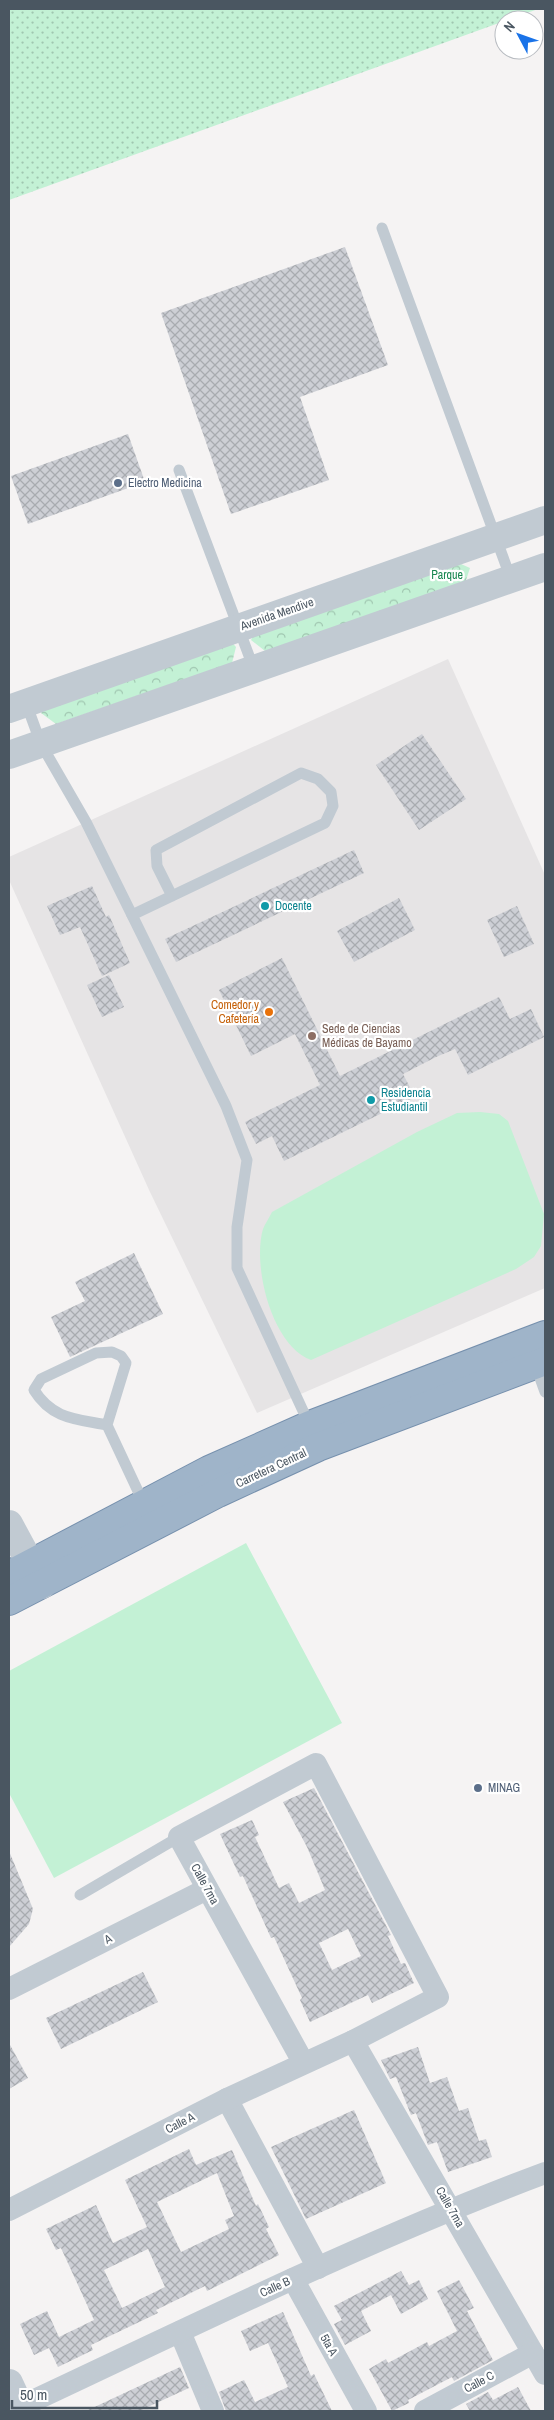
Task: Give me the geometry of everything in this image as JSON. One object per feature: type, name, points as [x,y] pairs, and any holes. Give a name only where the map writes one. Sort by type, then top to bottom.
[{"type":"highway","name":"Carretera Central","points":[[19,1586],[144,1504],[209,1470],[314,1436],[538,1351]]},
{"type":"highway","name":"Carretera Central","points":[[19,1586],[218,1493],[314,1436]]},
{"type":"street","name":"Avenida Mendive","points":[[18,706],[545,520]]},
{"type":"street","points":[[9,755],[545,567]]},
{"type":"street","points":[[9,1524],[19,1586]]},
{"type":"street","name":"Calle A","points":[[9,2210],[227,2099],[303,2062],[353,2041],[438,1997],[316,1764],[179,1837]]},
{"type":"street","name":"Calle 7ma","points":[[179,1837],[303,2062]]},
{"type":"street","name":"A","points":[[9,1989],[207,1889]]},
{"type":"street","name":"Calle 7ma","points":[[353,2041],[545,2374]]},
{"type":"street","points":[[227,2099],[318,2268]]},
{"type":"street","name":"Calle B","points":[[15,2402],[180,2332],[451,2208],[545,2173]]},
{"type":"street","name":"5ta A","points":[[293,2279],[366,2411]]},
{"type":"street","points":[[180,2332],[213,2411]]},
{"type":"street","name":"Calle C","points":[[425,2411],[533,2353]]},
{"type":"lane","points":[[382,228],[511,579]]},
{"type":"lane","points":[[178,470],[254,669]]},
{"type":"lane","points":[[18,706],[86,822],[226,1106],[247,1160],[237,1227],[237,1268],[314,1436]]},
{"type":"lane","points":[[132,915],[172,896],[325,823],[333,806],[332,792],[318,779],[301,773],[156,850],[157,866],[172,896]]},
{"type":"lane","points":[[538,1351],[545,1392]]},
{"type":"lane","points":[[107,1424],[62,1416],[41,1402],[34,1390],[41,1379],[96,1353],[112,1352],[121,1356],[126,1363],[107,1424],[144,1504]]},
{"type":"lane","points":[[80,1895],[179,1837]]},
{"type":"shaded area","name":"Sede de Ciencias Médicas de Bayamo","points":[[448,659],[545,875],[545,1288],[257,1413],[150,1192],[9,880],[9,857]]},
{"type":"green space","points":[[9,9],[538,9],[494,10],[494,25],[9,200]]},
{"type":"green space","name":"Parque","points":[[452,560],[470,568],[465,583],[265,651],[251,640],[258,627]]},
{"type":"green space","points":[[226,636],[236,647],[232,663],[56,724],[41,713],[48,700]]},
{"type":"green space","points":[[480,1112],[499,1114],[508,1121],[544,1214],[541,1246],[534,1257],[516,1269],[311,1360],[297,1352],[286,1339],[276,1322],[268,1303],[263,1283],[260,1245],[263,1229],[272,1212],[417,1132],[457,1113]]},
{"type":"green space","points":[[246,1543],[342,1723],[54,1878],[9,1793],[9,1671]]},
{"type":"building","points":[[345,247],[388,365],[300,397],[329,480],[231,514],[161,313]]},
{"type":"building","points":[[128,434],[145,482],[28,524],[11,476]]},
{"type":"building","points":[[422,734],[466,799],[419,830],[376,765]]},
{"type":"building","name":"Docente","points":[[354,850],[364,873],[176,962],[165,939]]},
{"type":"building","points":[[92,886],[106,917],[109,915],[130,963],[102,976],[80,927],[60,935],[47,906]]},
{"type":"building","points":[[399,898],[415,930],[354,962],[337,931]]},
{"type":"building","points":[[517,906],[534,944],[504,957],[487,920]]},
{"type":"building","points":[[282,958],[340,1076],[499,997],[510,1019],[531,1009],[544,1037],[468,1075],[455,1049],[436,1057],[403,1074],[415,1097],[284,1161],[272,1136],[256,1144],[245,1122],[320,1085],[295,1034],[251,1056],[219,990]]},
{"type":"building","points":[[109,975],[124,1007],[102,1017],[87,985]]},
{"type":"building","points":[[134,1253],[163,1314],[70,1357],[51,1317],[85,1301],[75,1282]]},
{"type":"building","points":[[314,1788],[391,1935],[388,1936],[401,1964],[405,1963],[414,1983],[372,2003],[368,1995],[310,2022],[300,2000],[302,1998],[274,1937],[271,1938],[243,1876],[240,1877],[220,1834],[252,1820],[259,1835],[255,1837],[279,1888],[289,1883],[299,1903],[325,1890],[307,1847],[283,1802]],"holes":[[[348,1929],[361,1956],[332,1970],[319,1943]]]},
{"type":"building","points":[[9,1851],[33,1909],[29,1924],[9,1947]]},
{"type":"building","points":[[143,1972],[158,2002],[61,2049],[46,2018]]},
{"type":"building","points":[[9,2043],[28,2078],[9,2089]]},
{"type":"building","points":[[418,2047],[430,2083],[447,2077],[459,2111],[468,2108],[479,2141],[486,2139],[492,2157],[448,2172],[437,2142],[428,2145],[416,2113],[411,2115],[396,2077],[390,2079],[381,2060]]},
{"type":"building","points":[[354,2110],[386,2183],[306,2219],[271,2147]]},
{"type":"building","points":[[189,2149],[196,2165],[232,2150],[256,2206],[258,2204],[269,2227],[266,2229],[279,2255],[207,2291],[205,2286],[156,2310],[158,2313],[91,2345],[93,2350],[58,2367],[49,2348],[34,2355],[20,2324],[47,2311],[59,2337],[94,2320],[61,2248],[56,2250],[46,2229],[96,2205],[113,2243],[147,2227],[125,2180]],"holes":[[[217,2173],[234,2216],[225,2220],[229,2229],[181,2252],[157,2202]],[[148,2249],[165,2287],[122,2308],[104,2270]]]},
{"type":"building","points":[[401,2271],[409,2285],[419,2280],[428,2299],[401,2314],[391,2295],[361,2311],[371,2331],[345,2345],[334,2324],[342,2320],[334,2306]]},
{"type":"building","points":[[459,2280],[474,2308],[467,2311],[493,2360],[454,2381],[452,2377],[408,2400],[409,2403],[392,2411],[369,2369],[386,2359],[388,2363],[427,2342],[429,2346],[457,2331],[437,2291]]},
{"type":"building","points":[[283,2312],[311,2376],[314,2374],[332,2411],[226,2411],[219,2392],[244,2380],[255,2402],[288,2387],[268,2343],[250,2351],[241,2331]]},
{"type":"building","points":[[180,2367],[189,2388],[139,2411],[86,2411]]},
{"type":"building","points":[[518,2387],[531,2411],[470,2411],[466,2404],[488,2392],[493,2400]]},
{"type":"place","name":"Electro Medicina","points":[[118,483]]},
{"type":"place","name":"Docente","points":[[265,906]]},
{"type":"place","name":"Comedor y Cafetería","points":[[269,1012]]},
{"type":"place","name":"Sede de Ciencias Médicas de Bayamo","points":[[312,1036]]},
{"type":"place","name":"Residencia Estudiantil","points":[[371,1100]]},
{"type":"place","name":"MINAG","points":[[478,1788]]}]
